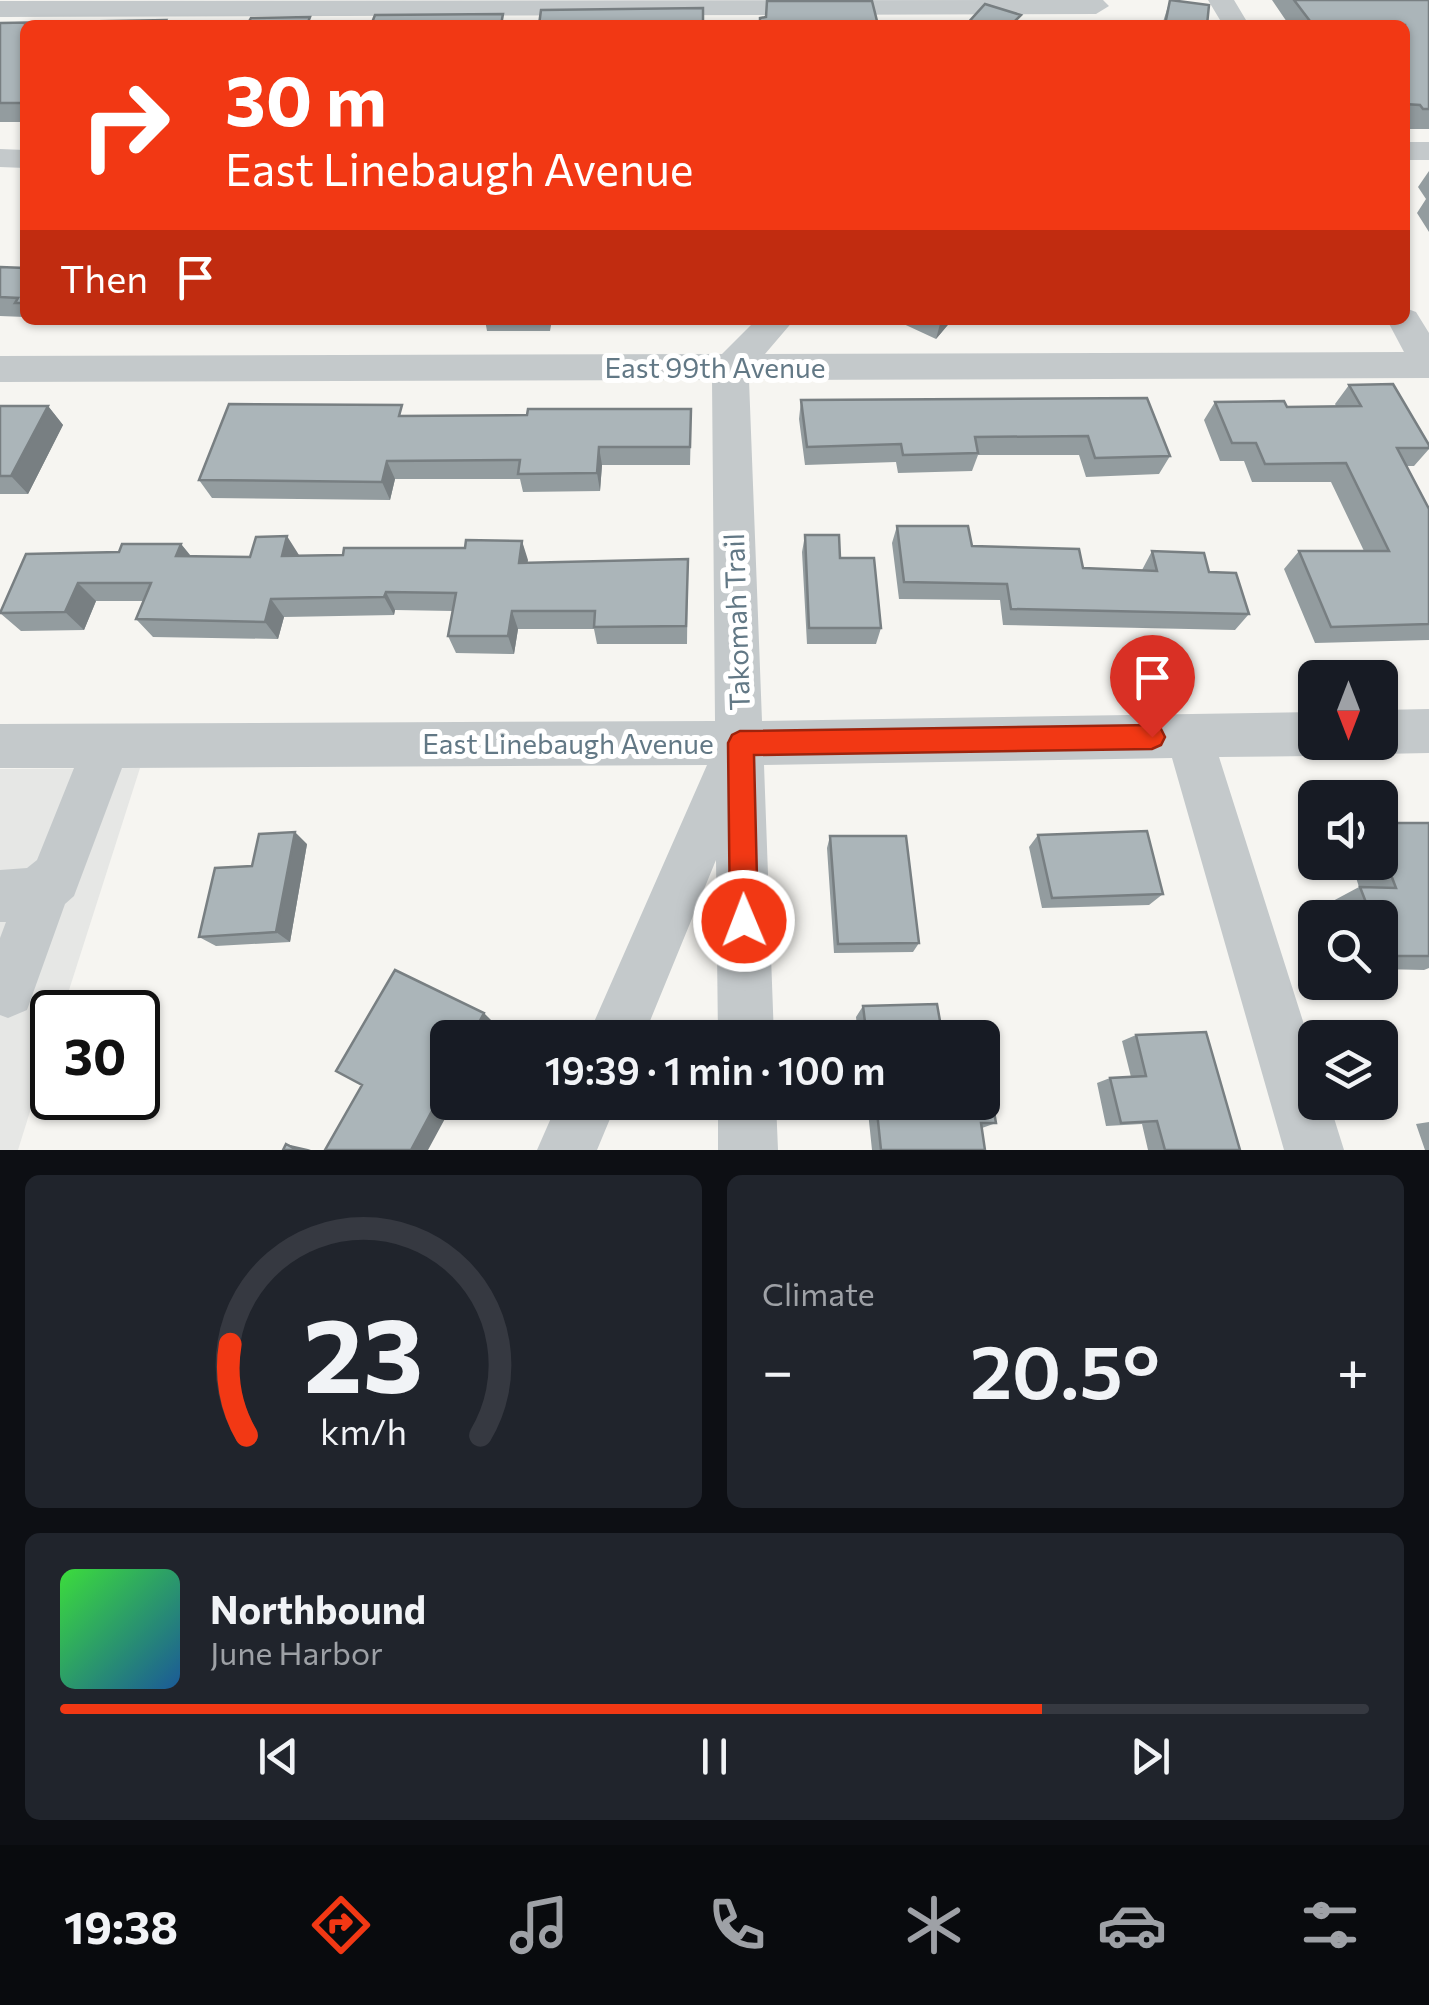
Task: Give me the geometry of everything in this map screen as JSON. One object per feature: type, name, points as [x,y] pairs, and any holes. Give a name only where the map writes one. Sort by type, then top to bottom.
[{"type":"street","points":[[0,8],[232,12],[1099,3]]},
{"type":"street","points":[[730,368],[772,325]]},
{"type":"street","points":[[1407,325],[1429,365]]},
{"type":"street","name":"East 99th Avenue","points":[[0,370],[1429,365]]},
{"type":"street","name":"Takomah Trail","points":[[623,1020],[740,743],[730,368]]},
{"type":"street","points":[[1398,732],[1429,731]]},
{"type":"street","name":"East Linebaugh Avenue","points":[[0,746],[740,743],[1298,734]]},
{"type":"street","points":[[1190,736],[1314,1150]]},
{"type":"street","points":[[740,743],[746,1020]]},
{"type":"street","points":[[3,998],[22,893],[56,878],[106,746]]},
{"type":"street","points":[[567,1150],[580,1120]]},
{"type":"street","points":[[747,1120],[748,1150]]},
{"type":"shaded area","points":[[140,768],[69,990],[30,990],[30,1112],[18,1150],[0,1150],[0,769]]},
{"type":"building","points":[[1170,0],[1209,5],[1208,20],[1166,20]]},
{"type":"building","points":[[1294,0],[1429,0],[1429,109],[1410,104],[1410,20],[1309,20]]},
{"type":"building","points":[[767,1],[872,1],[877,20],[760,20],[766,17]]},
{"type":"building","points":[[985,4],[1021,15],[1016,20],[971,20]]},
{"type":"building","points":[[703,8],[703,20],[540,20],[541,10]]},
{"type":"building","points":[[503,14],[502,20],[373,20],[375,15]]},
{"type":"building","points":[[310,17],[309,20],[251,18]]},
{"type":"building","points":[[0,23],[20,23],[20,103],[0,103]]},
{"type":"building","points":[[0,267],[20,268],[20,303],[15,303],[18,298],[0,297]]},
{"type":"building","points":[[1393,384],[1429,445],[1397,448],[1429,509],[1429,624],[1331,627],[1299,551],[1389,551],[1346,463],[1265,464],[1256,443],[1232,443],[1215,402],[1284,401],[1287,407],[1361,406],[1349,385]]},
{"type":"building","points":[[1147,398],[1170,456],[1095,458],[1088,436],[975,437],[978,453],[903,455],[901,444],[807,447],[801,400]]},
{"type":"building","points":[[229,404],[402,405],[399,416],[527,415],[528,409],[691,409],[690,447],[599,447],[597,473],[518,474],[520,460],[387,461],[382,482],[199,480]]},
{"type":"building","points":[[0,406],[48,406],[11,476],[0,476]]},
{"type":"building","points":[[897,526],[968,526],[972,546],[1079,549],[1083,568],[1157,571],[1152,551],[1204,553],[1209,572],[1236,573],[1249,614],[1011,609],[1007,584],[904,582]]},
{"type":"building","points":[[805,535],[839,535],[840,558],[874,558],[881,628],[809,628]]},
{"type":"building","points":[[287,536],[282,556],[343,555],[344,548],[465,548],[466,540],[522,541],[519,563],[688,559],[686,626],[594,627],[595,611],[512,611],[508,636],[448,636],[456,593],[386,592],[384,597],[271,599],[265,622],[136,619],[151,583],[78,583],[65,612],[0,613],[26,554],[119,552],[122,544],[181,544],[176,556],[250,557],[256,537]]},
{"type":"building","points":[[1398,823],[1429,823],[1429,956],[1398,956],[1398,900],[1365,900],[1360,887],[1396,888],[1393,880],[1398,880]]},
{"type":"building","points":[[1147,831],[1163,894],[1052,898],[1038,835]]},
{"type":"building","points":[[295,832],[276,932],[199,937],[215,868],[252,866],[259,834]]},
{"type":"building","points":[[830,836],[906,836],[919,943],[838,944]]},
{"type":"building","points":[[395,970],[484,1013],[480,1020],[430,1020],[430,1115],[411,1150],[325,1150],[362,1085],[336,1071]]},
{"type":"building","points":[[937,1004],[940,1020],[865,1020],[863,1006]]},
{"type":"building","points":[[1206,1032],[1240,1150],[1165,1150],[1157,1121],[1121,1123],[1110,1078],[1146,1076],[1136,1035]]},
{"type":"building","points":[[878,1120],[995,1120],[996,1123],[981,1123],[985,1150],[881,1150]]},
{"type":"route","points":[[744,921],[740,743],[1152,737]]}]
